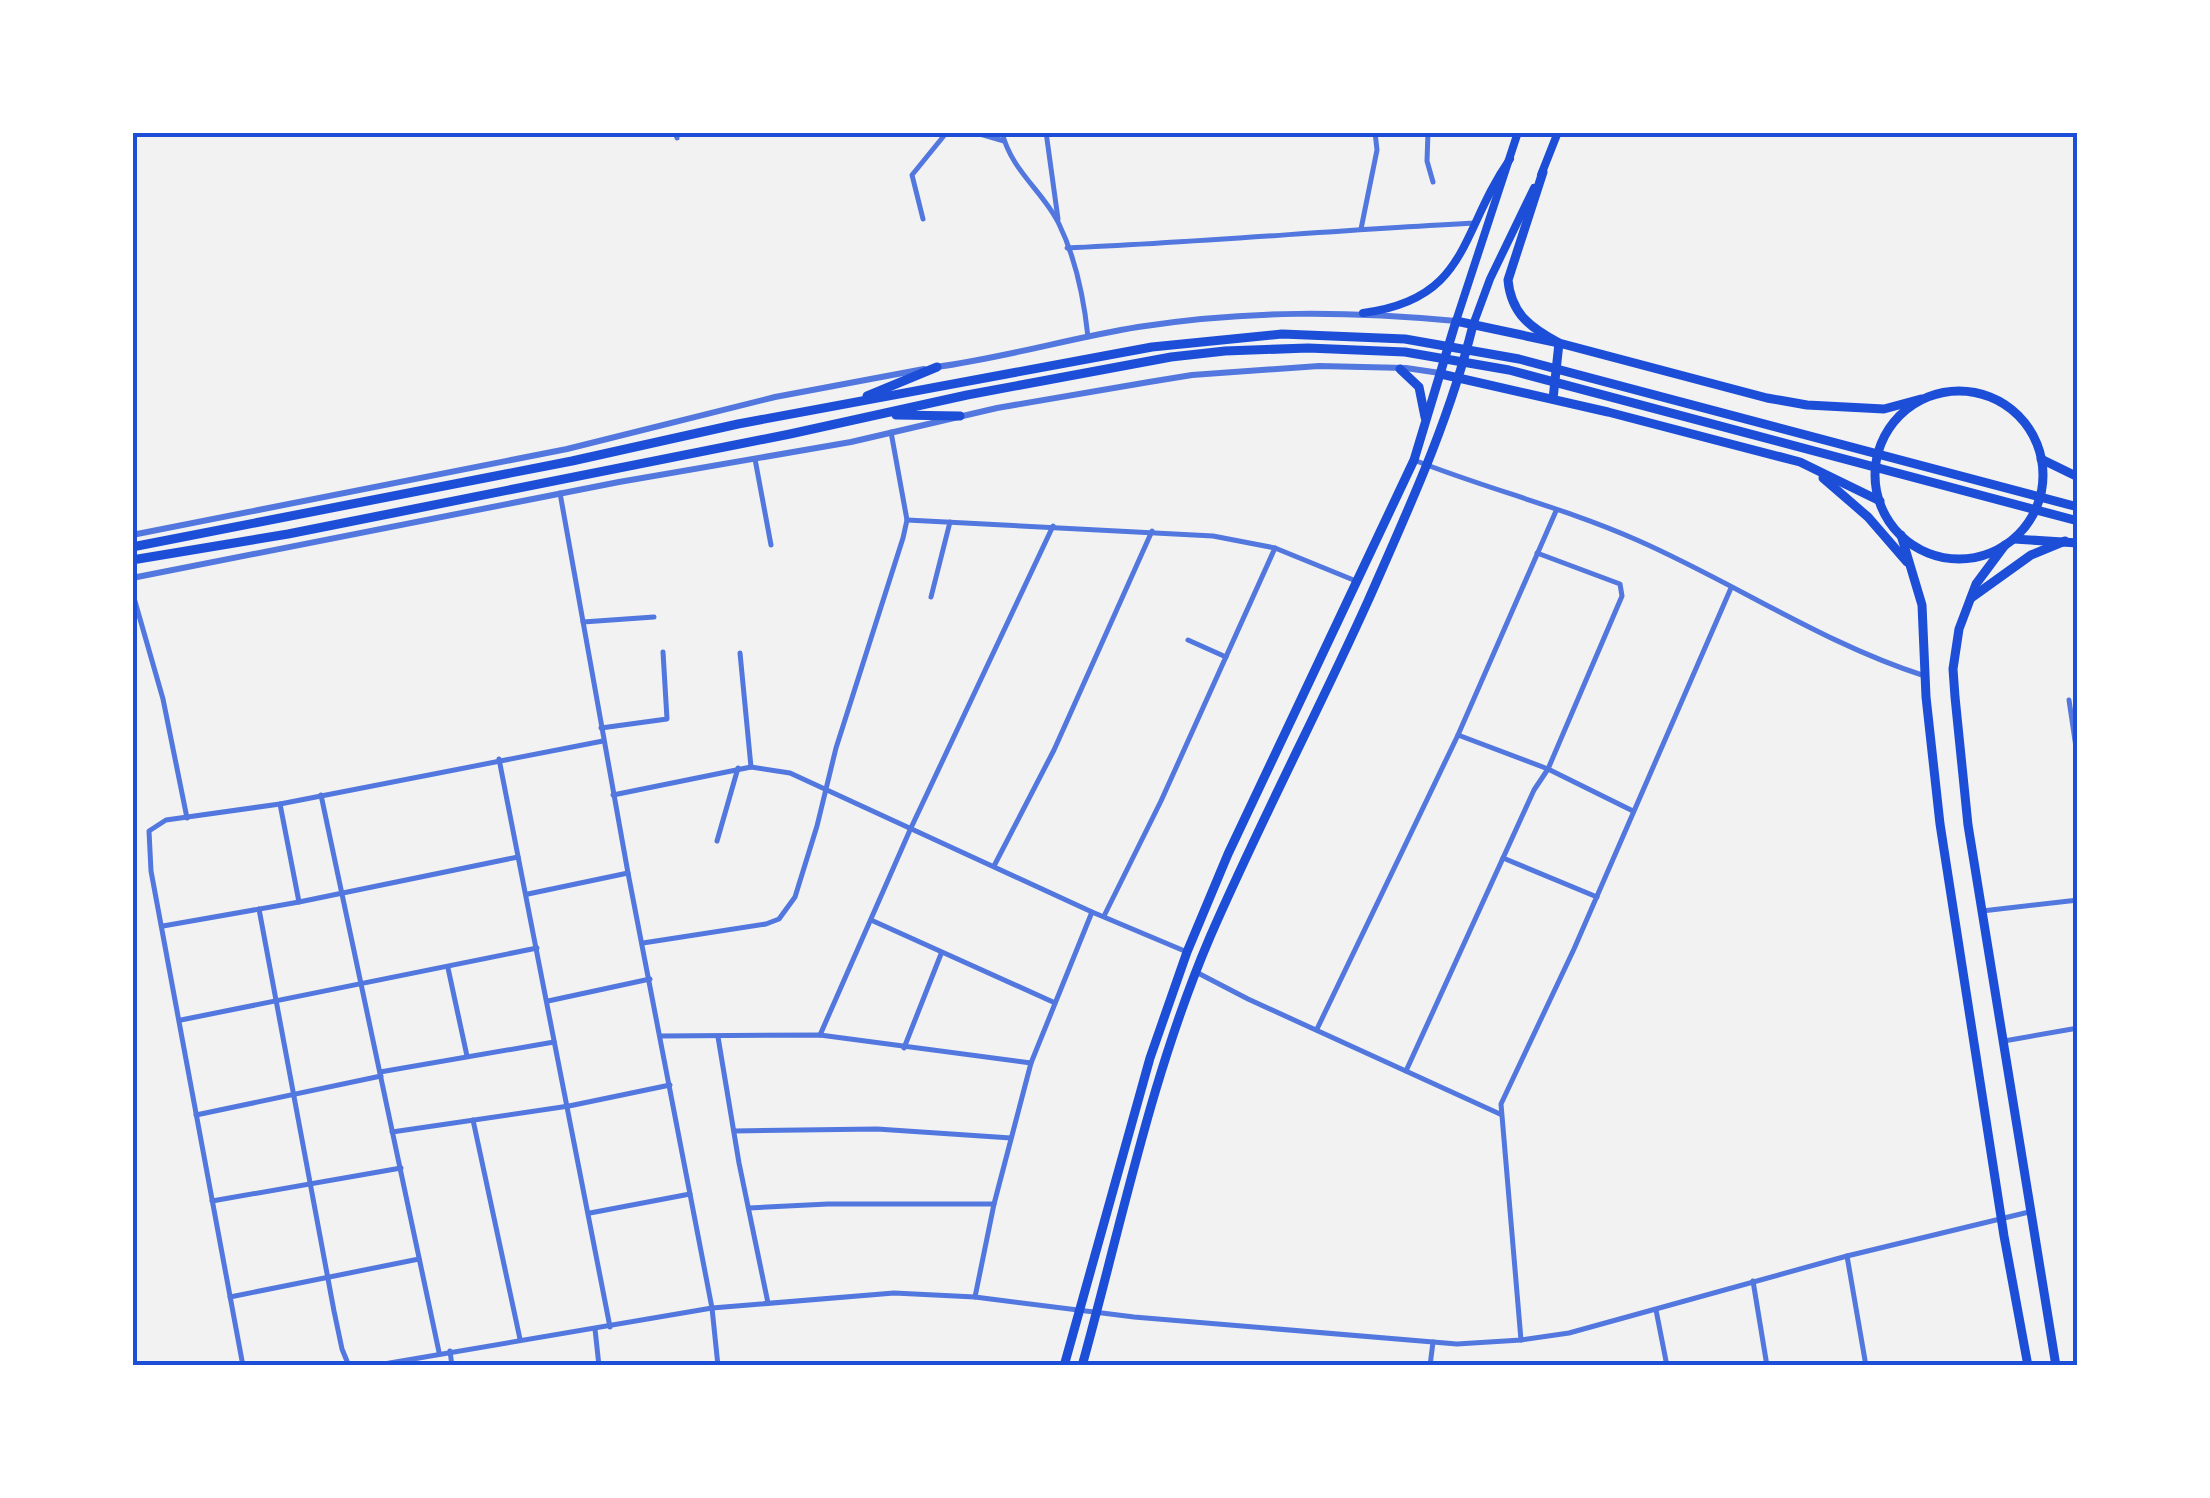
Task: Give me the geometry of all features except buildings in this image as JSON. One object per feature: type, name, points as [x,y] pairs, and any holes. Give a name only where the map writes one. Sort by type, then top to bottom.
[{"type":"main road","points":[[1064,1366],[1150,1058],[1187,952],[1228,854],[1414,460],[1518,132]]},
{"type":"main road","points":[[1558,132],[1508,280],[1510,297],[1520,317],[1560,343]]},
{"type":"main road","points":[[1363,313],[1410,303],[1432,290],[1448,273],[1492,184],[1510,158]]},
{"type":"main road","points":[[1082,1366],[1148,1111],[1196,972],[1408,513],[1460,377],[1473,325],[1504,249],[1543,172]]},
{"type":"main road","points":[[1456,322],[1560,343],[1807,405],[1884,409],[1942,392],[1968,391],[1994,398],[2016,414],[2033,435],[2042,459],[2038,503],[2028,522],[1987,566],[1959,629],[1953,669],[1968,825],[2056,1366]]},
{"type":"main road","points":[[132,547],[1186,340],[1306,334],[1405,339],[1519,359],[2078,507]]},
{"type":"main road","points":[[1553,399],[1560,343]]},
{"type":"main road","points":[[132,560],[288,534],[1171,357],[1336,348],[1405,352],[1510,370],[2078,521]]},
{"type":"main road","points":[[851,403],[938,367]]},
{"type":"main road","points":[[1400,369],[1414,380],[1422,396],[1422,436]]},
{"type":"main road","points":[[1441,374],[1800,462],[1880,501]]},
{"type":"main road","points":[[1921,400],[1904,410],[1881,442],[1876,472],[1880,501],[1901,535],[1922,605],[1940,824],[2028,1366]]},
{"type":"main road","points":[[873,415],[960,416]]},
{"type":"main road","points":[[2042,459],[2078,477]]},
{"type":"main road","points":[[1800,462],[1852,501],[1910,566]]},
{"type":"main road","points":[[1393,505],[1408,513]]},
{"type":"main road","points":[[1901,535],[1919,549],[1940,557],[1963,559],[1985,555],[2010,542],[2078,543]]},
{"type":"main road","points":[[1972,598],[2031,555],[2066,542]]},
{"type":"main road","points":[[1228,854],[1244,862]]},
{"type":"street","points":[[923,219],[912,175],[948,132]]},
{"type":"street","points":[[973,132],[1004,141]]},
{"type":"street","points":[[1002,132],[1016,164],[1058,222]]},
{"type":"street","points":[[1046,132],[1058,222],[1084,299],[1088,337]]},
{"type":"street","points":[[1361,229],[1377,150],[1375,132]]},
{"type":"street","points":[[1428,132],[1427,161],[1433,182]]},
{"type":"street","points":[[1067,248],[1474,223]]},
{"type":"street","points":[[132,535],[567,450],[775,397],[1173,322],[1256,314],[1363,313],[1456,322]]},
{"type":"street","points":[[132,578],[960,416],[1192,376],[1319,366],[1441,374]]},
{"type":"street","points":[[643,943],[755,928],[779,919],[787,910],[817,826],[824,788],[907,520],[891,432]]},
{"type":"street","points":[[755,459],[771,546]]},
{"type":"street","points":[[1414,460],[1633,538],[1705,572],[1794,622],[1926,676]]},
{"type":"street","points":[[560,493],[613,795],[712,1308],[718,1366]]},
{"type":"street","points":[[1317,1029],[1458,735],[1556,511]]},
{"type":"street","points":[[907,520],[1213,536],[1275,548],[1358,582]]},
{"type":"street","points":[[931,597],[950,522]]},
{"type":"street","points":[[820,1035],[910,830],[1053,526]]},
{"type":"street","points":[[994,866],[1054,750],[1152,530]]},
{"type":"street","points":[[1104,916],[1275,548]]},
{"type":"street","points":[[1406,1071],[1502,858],[1548,769],[1623,589],[1620,584],[1537,553]]},
{"type":"street","points":[[1521,1340],[1500,1114],[1510,1080],[1597,897],[1731,588]]},
{"type":"street","points":[[132,591],[163,699],[187,818]]},
{"type":"street","points":[[582,622],[654,617]]},
{"type":"street","points":[[1188,640],[1226,658]]},
{"type":"street","points":[[601,728],[667,719],[663,652]]},
{"type":"street","points":[[740,653],[752,767]]},
{"type":"street","points":[[2078,715],[2069,700],[2078,759]]},
{"type":"street","points":[[1458,735],[1548,769],[1633,811]]},
{"type":"street","points":[[243,1366],[148,839],[156,825],[166,820],[280,804],[603,741]]},
{"type":"street","points":[[498,760],[610,1327]]},
{"type":"street","points":[[717,840],[738,768]]},
{"type":"street","points":[[613,795],[738,768],[790,774],[1187,952]]},
{"type":"street","points":[[322,795],[439,1352]]},
{"type":"street","points":[[280,804],[298,902]]},
{"type":"street","points":[[162,926],[518,856]]},
{"type":"street","points":[[1502,858],[1597,897]]},
{"type":"street","points":[[526,894],[628,873]]},
{"type":"street","points":[[1982,911],[2078,900]]},
{"type":"street","points":[[259,909],[342,1349],[349,1366]]},
{"type":"street","points":[[976,1297],[994,1204],[1031,1063],[1092,912]]},
{"type":"street","points":[[871,920],[1053,1002]]},
{"type":"street","points":[[181,1020],[537,948]]},
{"type":"street","points":[[904,1048],[941,954]]},
{"type":"street","points":[[448,968],[466,1056]]},
{"type":"street","points":[[1196,972],[1500,1114]]},
{"type":"street","points":[[548,1000],[650,979]]},
{"type":"street","points":[[2004,1041],[2078,1028]]},
{"type":"street","points":[[661,1036],[820,1035],[1031,1063]]},
{"type":"street","points":[[718,1037],[768,1303]]},
{"type":"street","points":[[196,1116],[466,1056],[554,1042]]},
{"type":"street","points":[[392,1132],[569,1106],[670,1085]]},
{"type":"street","points":[[474,1120],[520,1339]]},
{"type":"street","points":[[734,1130],[877,1129],[1011,1138]]},
{"type":"street","points":[[212,1202],[401,1168]]},
{"type":"street","points":[[590,1213],[690,1194]]},
{"type":"street","points":[[749,1208],[994,1204]]},
{"type":"street","points":[[372,1366],[712,1308],[894,1293],[976,1297],[1134,1317],[1432,1342],[1521,1340],[1569,1333],[1847,1256],[2032,1212]]},
{"type":"street","points":[[1847,1256],[1866,1366]]},
{"type":"street","points":[[230,1297],[418,1259]]},
{"type":"street","points":[[1753,1281],[1767,1366]]},
{"type":"street","points":[[1656,1310],[1667,1366]]},
{"type":"street","points":[[595,1329],[599,1366]]},
{"type":"street","points":[[1430,1366],[1432,1342]]},
{"type":"street","points":[[450,1351],[452,1366]]}]
